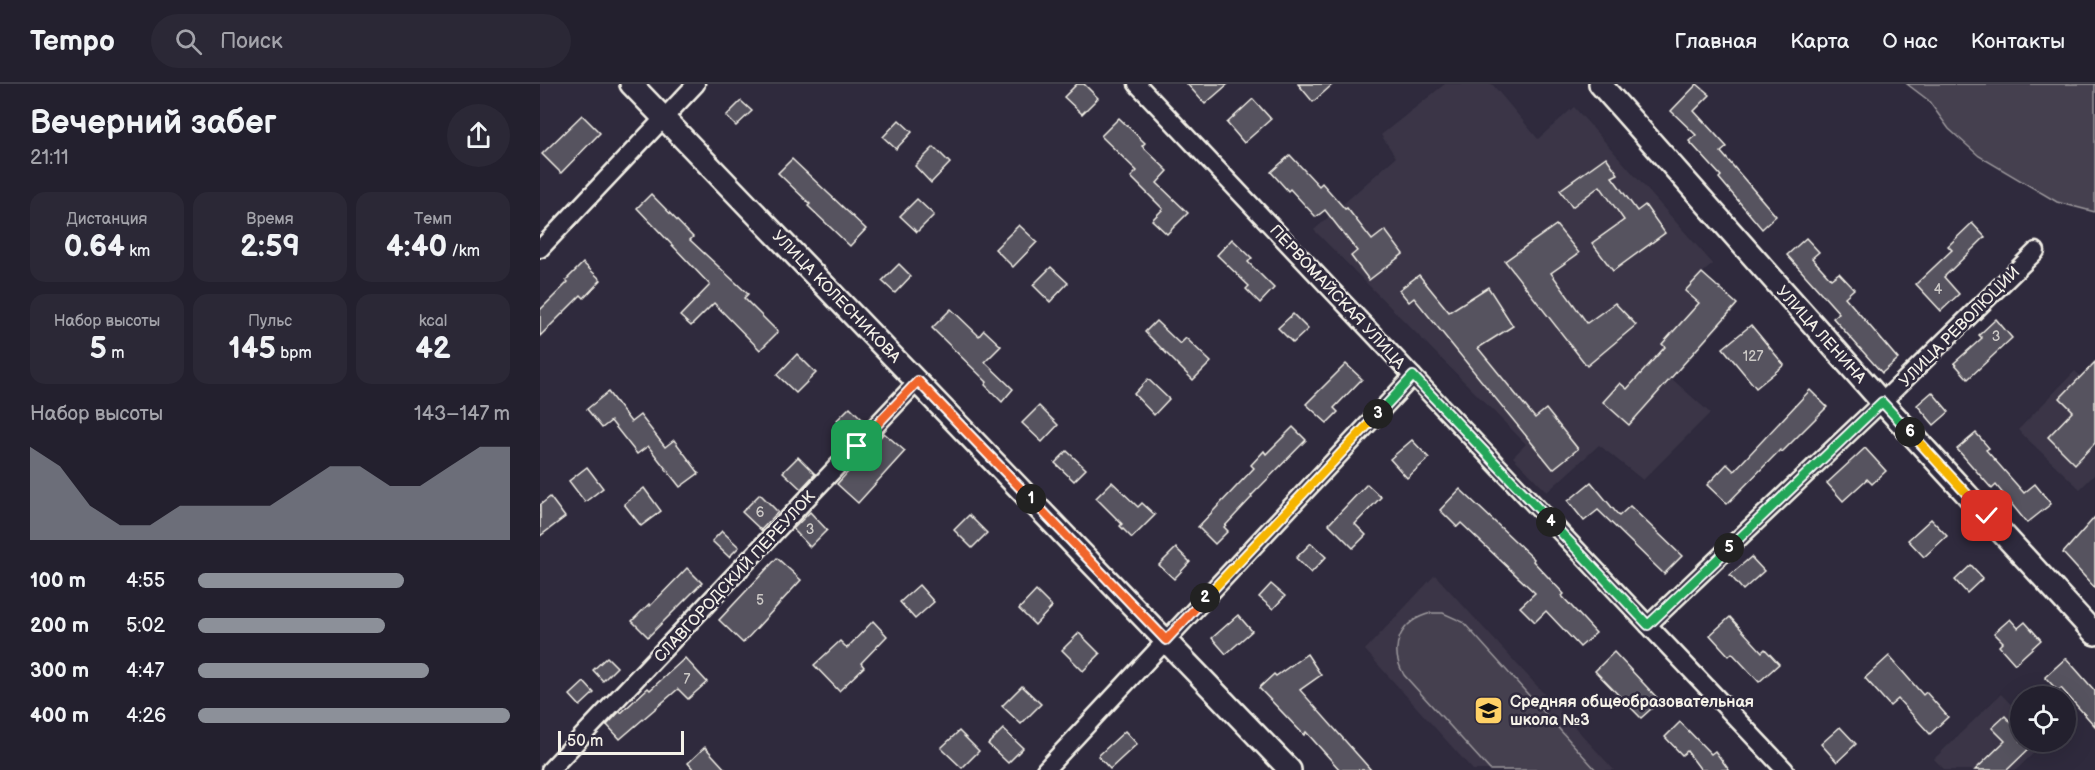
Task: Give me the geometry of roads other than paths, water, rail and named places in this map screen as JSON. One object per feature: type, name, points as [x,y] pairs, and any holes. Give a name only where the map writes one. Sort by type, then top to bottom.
[{"type":"street","name":"УЛИЦА КОЛЕСНИКОВА","points":[[631,84],[1290,770]]},
{"type":"street","points":[[540,249],[696,84]]},
{"type":"street","name":"ПЕРВОМАЙСКАЯ УЛИЦА","points":[[1137,84],[1785,770]]},
{"type":"street","name":"УЛИЦА ЛЕНИНА","points":[[1600,84],[1882,402],[2095,634]]},
{"type":"street","name":"УЛИЦА РЕВОЛЮЦИИ","points":[[1648,625],[1882,402],[2036,250]]},
{"type":"street","points":[[1045,770],[1413,376]]},
{"type":"street","name":"СЛАВГОРОДСКИЙ ПЕРЕУЛОК","points":[[550,770],[918,381]]},
{"type":"place","name":"Средняя общеобразовательная школа №3","points":[[1489,710]]}]
